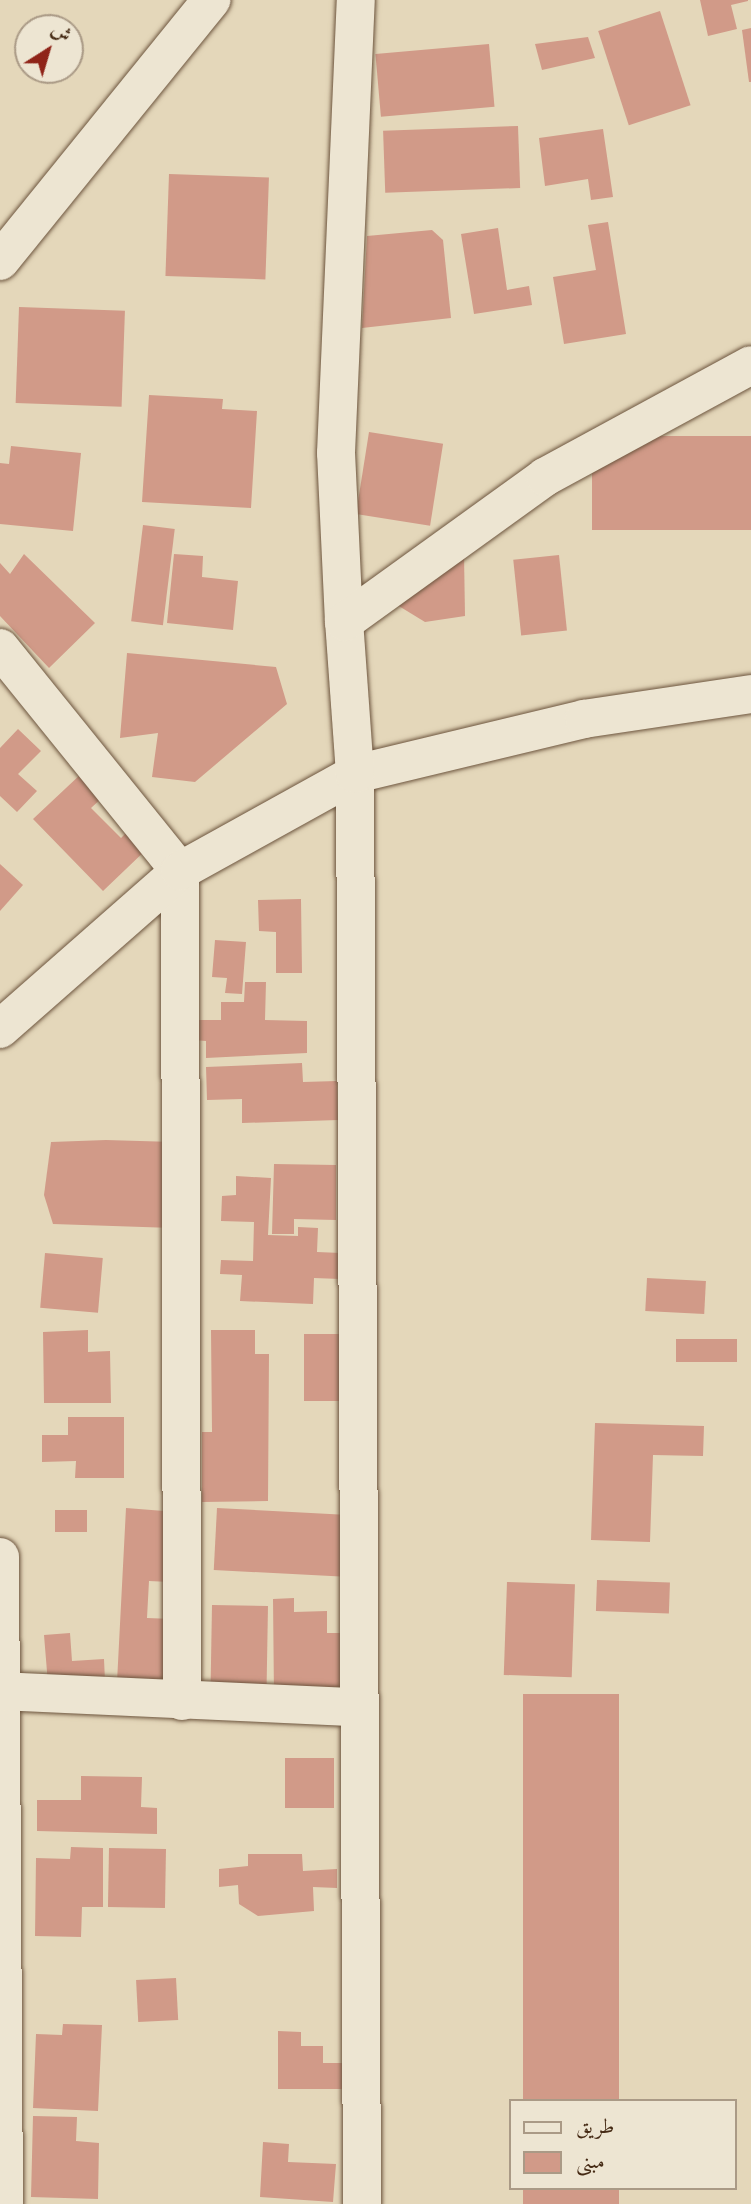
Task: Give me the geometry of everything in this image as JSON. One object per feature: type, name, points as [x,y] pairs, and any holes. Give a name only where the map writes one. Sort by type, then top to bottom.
[{"type":"street","points":[[0,261],[211,0]]},
{"type":"street","points":[[356,0],[337,453],[344,622],[355,774],[362,2204]]},
{"type":"street","points":[[344,622],[545,477],[751,366]]},
{"type":"street","points":[[0,648],[180,871],[182,1701]]},
{"type":"street","points":[[0,1029],[180,871],[355,774],[584,719],[751,694]]},
{"type":"street","points":[[0,1557],[4,2204]]},
{"type":"street","points":[[1,1691],[359,1707]]},
{"type":"building","points":[[700,0],[748,1],[731,5],[737,29],[708,36]]},
{"type":"building","points":[[660,11],[691,105],[629,125],[598,31]]},
{"type":"building","points":[[751,28],[751,82],[749,82],[742,30]]},
{"type":"building","points":[[588,37],[595,58],[542,70],[535,44]]},
{"type":"building","points":[[489,44],[494,107],[381,117],[375,54]]},
{"type":"building","points":[[518,126],[520,188],[385,193],[383,131]]},
{"type":"building","points":[[603,129],[613,197],[591,200],[588,179],[545,186],[539,138]]},
{"type":"building","points":[[169,174],[269,177],[265,279],[165,276]]},
{"type":"building","points":[[608,222],[626,334],[564,344],[553,277],[596,270],[588,225]]},
{"type":"building","points":[[498,228],[507,290],[529,286],[532,305],[474,314],[461,234]]},
{"type":"building","points":[[432,230],[443,240],[451,318],[362,328],[367,236]]},
{"type":"building","points":[[19,307],[125,311],[122,407],[16,403]]},
{"type":"building","points":[[149,395],[223,399],[222,409],[257,411],[251,508],[142,502]]},
{"type":"building","points":[[369,432],[443,444],[430,526],[356,514]]},
{"type":"building","points":[[592,436],[751,436],[751,530],[592,530]]},
{"type":"building","points":[[11,446],[81,453],[73,531],[0,524],[0,463],[9,464]]},
{"type":"building","points":[[143,525],[175,529],[163,625],[131,621]]},
{"type":"building","points":[[24,554],[95,623],[49,668],[0,616],[0,563],[10,574]]},
{"type":"building","points":[[174,554],[203,556],[202,577],[238,581],[233,630],[167,623]]},
{"type":"building","points":[[464,555],[465,616],[425,622],[389,600]]},
{"type":"building","points":[[559,555],[567,631],[521,635],[513,560]]},
{"type":"building","points":[[127,653],[276,667],[287,704],[195,782],[152,777],[158,733],[120,738]]},
{"type":"building","points":[[18,729],[41,751],[18,774],[37,791],[17,812],[0,796],[0,748]]},
{"type":"building","points":[[82,773],[104,796],[91,808],[121,838],[131,828],[149,847],[103,891],[33,819]]},
{"type":"building","points":[[0,864],[23,885],[0,911]]},
{"type":"building","points":[[301,899],[302,973],[276,973],[276,932],[259,931],[258,900]]},
{"type":"building","points":[[215,940],[246,942],[242,994],[225,993],[227,978],[212,977]]},
{"type":"building","points":[[245,982],[266,982],[265,1020],[307,1021],[307,1053],[206,1058],[206,1041],[193,1040],[193,1020],[221,1020],[221,1002],[244,1002]]},
{"type":"building","points":[[302,1063],[303,1082],[337,1081],[338,1120],[242,1123],[242,1099],[207,1100],[206,1067]]},
{"type":"building","points":[[51,1142],[174,1142],[173,1228],[53,1224],[44,1195]]},
{"type":"building","points":[[274,1164],[336,1165],[336,1220],[294,1219],[294,1234],[272,1234]]},
{"type":"building","points":[[236,1176],[271,1178],[268,1235],[298,1236],[298,1227],[318,1228],[317,1252],[341,1253],[340,1279],[314,1278],[313,1304],[240,1301],[242,1275],[220,1274],[221,1260],[253,1261],[254,1222],[221,1221],[222,1196],[236,1195]]},
{"type":"building","points":[[45,1253],[103,1258],[98,1313],[40,1308]]},
{"type":"building","points":[[647,1278],[706,1281],[704,1314],[645,1311]]},
{"type":"building","points":[[88,1330],[88,1352],[110,1351],[111,1403],[44,1403],[43,1332]]},
{"type":"building","points":[[211,1330],[255,1330],[255,1354],[269,1354],[268,1501],[202,1502],[202,1432],[212,1432]]},
{"type":"building","points":[[304,1334],[344,1334],[344,1401],[304,1401]]},
{"type":"building","points":[[676,1339],[737,1339],[737,1362],[676,1362]]},
{"type":"building","points":[[68,1417],[124,1417],[124,1478],[75,1478],[76,1461],[42,1462],[42,1435],[68,1435]]},
{"type":"building","points":[[595,1423],[704,1426],[703,1456],[653,1455],[650,1542],[591,1540]]},
{"type":"building","points":[[126,1508],[164,1511],[170,1582],[149,1581],[147,1618],[173,1619],[170,1685],[117,1682]]},
{"type":"building","points":[[217,1508],[344,1515],[341,1577],[214,1570]]},
{"type":"building","points":[[55,1510],[87,1510],[87,1532],[55,1532]]},
{"type":"building","points":[[597,1580],[670,1583],[669,1614],[596,1611]]},
{"type":"building","points":[[507,1582],[575,1584],[572,1677],[504,1675]]},
{"type":"building","points":[[294,1598],[294,1612],[327,1611],[327,1633],[340,1633],[341,1695],[274,1697],[273,1599]]},
{"type":"building","points":[[212,1605],[268,1606],[267,1690],[211,1689]]},
{"type":"building","points":[[70,1633],[72,1661],[104,1659],[105,1681],[48,1684],[44,1635]]},
{"type":"building","points":[[523,1694],[619,1694],[619,2099],[523,2099]]},
{"type":"building","points":[[285,1758],[334,1758],[334,1808],[285,1808]]},
{"type":"building","points":[[81,1776],[142,1777],[141,1807],[157,1808],[157,1834],[37,1831],[37,1800],[81,1800]]},
{"type":"building","points":[[71,1847],[103,1848],[103,1907],[82,1907],[81,1937],[35,1936],[36,1858],[70,1859]]},
{"type":"building","points":[[109,1848],[166,1849],[165,1908],[108,1907]]},
{"type":"building","points":[[248,1854],[302,1854],[303,1871],[337,1869],[337,1888],[313,1887],[314,1911],[258,1916],[239,1904],[238,1885],[219,1887],[219,1869],[248,1866]]},
{"type":"building","points":[[176,1978],[178,2020],[138,2022],[136,1980]]},
{"type":"building","points":[[63,2024],[102,2025],[98,2111],[33,2108],[36,2034],[62,2035]]},
{"type":"building","points":[[278,2031],[301,2032],[301,2046],[323,2046],[323,2063],[344,2063],[344,2089],[278,2089]]},
{"type":"building","points":[[33,2116],[77,2117],[76,2141],[99,2143],[98,2199],[31,2197]]},
{"type":"building","points":[[263,2142],[289,2144],[288,2162],[336,2164],[333,2202],[260,2197]]},
{"type":"building","points":[[523,2190],[619,2190],[619,2204],[523,2204]]}]
